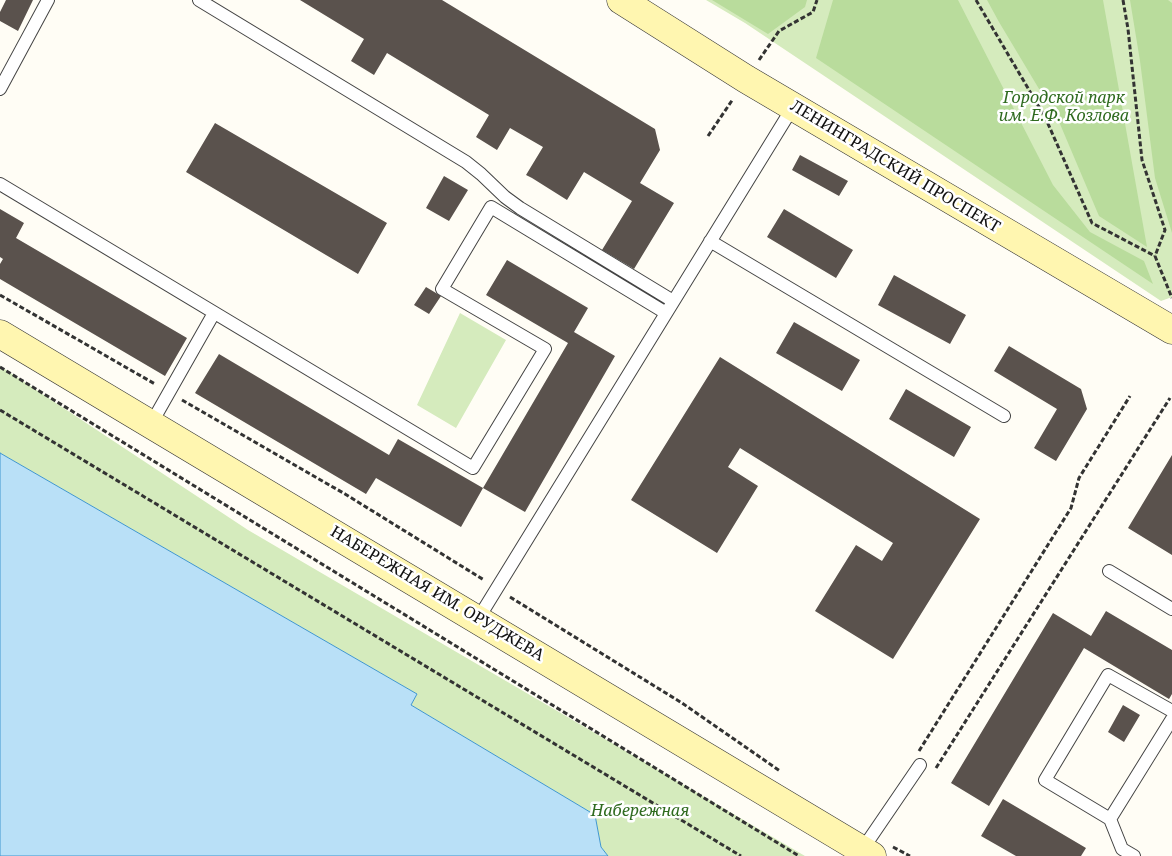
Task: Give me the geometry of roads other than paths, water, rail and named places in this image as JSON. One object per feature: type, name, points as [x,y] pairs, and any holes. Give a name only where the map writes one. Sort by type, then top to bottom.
[{"type":"street","name":"ЛЕНИНГРАДСКИЙ ПРОСПЕКТ","points":[[621,0],[676,36],[793,107],[1172,330]]},
{"type":"street","name":"НАБЕРЕЖНАЯ ИМ. ОРУДЖЕВА","points":[[0,334],[478,619],[869,847]]},
{"type":"lane","points":[[0,88],[48,0]]},
{"type":"lane","points":[[199,0],[466,162],[520,208],[673,301]]},
{"type":"lane","points":[[478,619],[793,107]]},
{"type":"lane","points":[[0,184],[473,468],[545,348],[442,289],[490,207],[666,313]]},
{"type":"lane","points":[[710,241],[1004,416]]},
{"type":"lane","points":[[151,424],[214,313]]},
{"type":"lane","points":[[1109,571],[1172,608]]},
{"type":"lane","points":[[1134,856],[1122,848],[1110,820],[1045,780],[1108,675],[1172,711]]},
{"type":"lane","points":[[1110,820],[1172,719]]},
{"type":"lane","points":[[869,847],[918,761]]},
{"type":"water","points":[[0,453],[417,694],[411,705],[595,815],[601,847],[608,856],[0,856]]},
{"type":"park label","name":"Городской парк им. Е.Ф. Козлова","points":[[1064,107]]},
{"type":"park label","name":"Набережная","points":[[640,811]]}]
